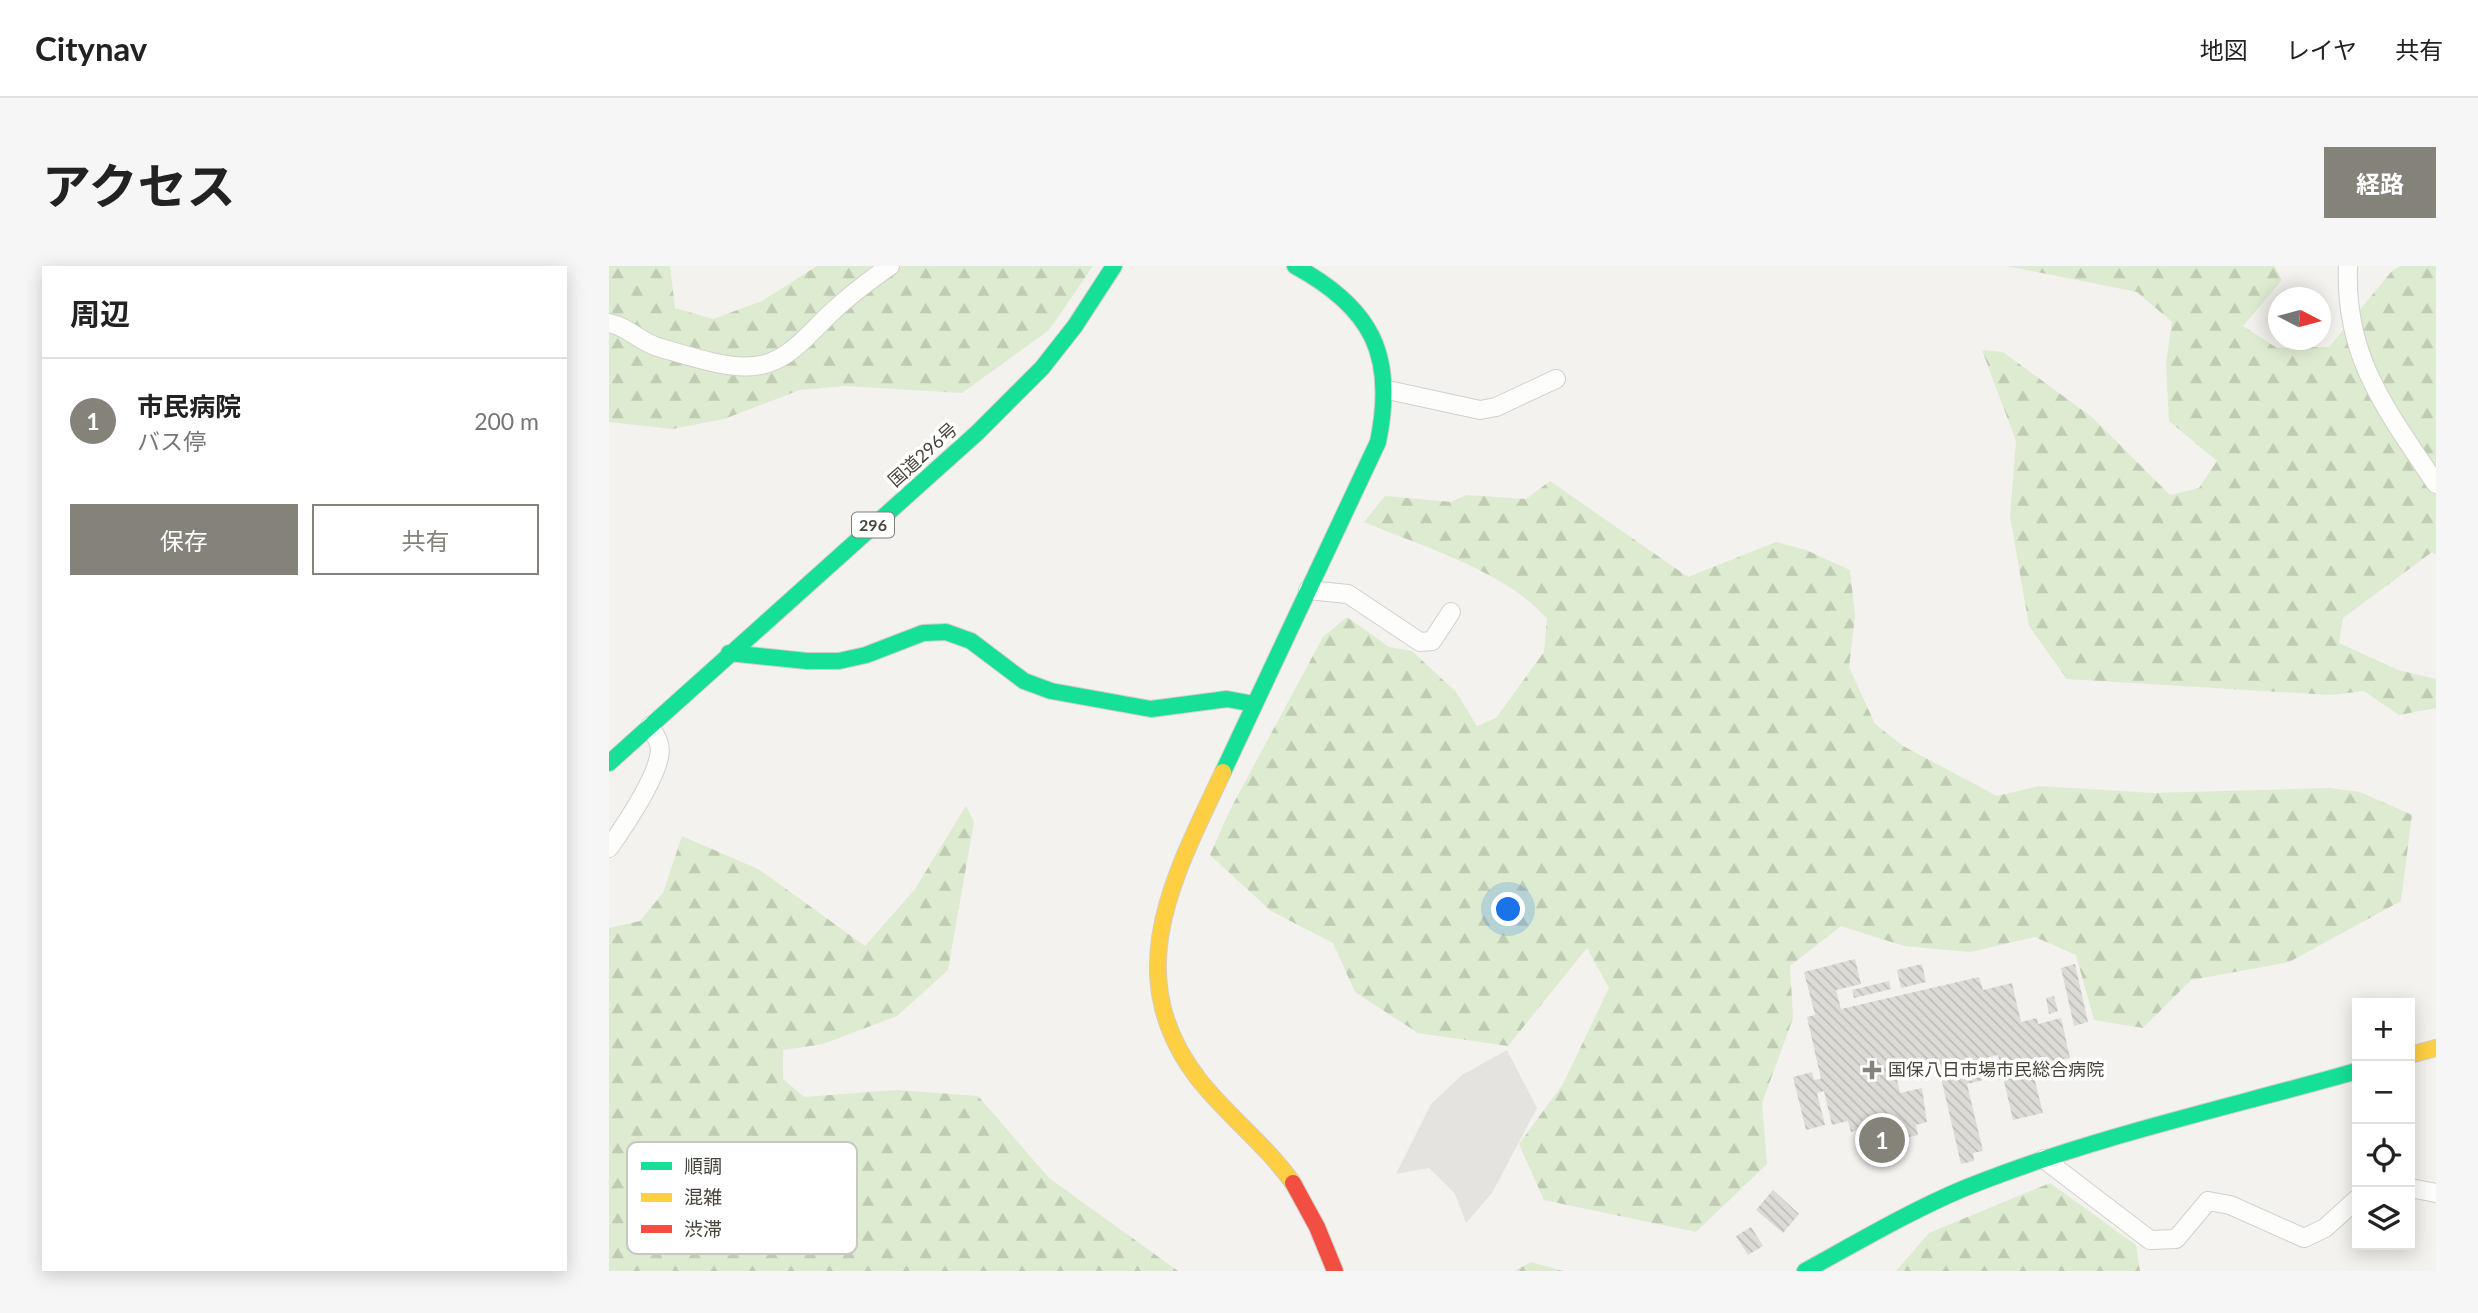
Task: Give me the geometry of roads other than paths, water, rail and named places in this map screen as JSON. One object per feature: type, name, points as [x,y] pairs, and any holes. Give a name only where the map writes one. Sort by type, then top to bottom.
[{"type":"main road","name":"国道296号","points":[[609,763],[928,478],[1042,368],[1075,326],[1114,266]]},
{"type":"main road","points":[[1295,266],[1320,278],[1358,313],[1380,350],[1388,390],[1386,416],[1378,442],[1174,877],[1162,912],[1156,943],[1159,1002],[1183,1056],[1200,1081],[1275,1158],[1303,1200],[1335,1271]]},
{"type":"main road","points":[[729,653],[758,654],[784,661],[815,662],[855,658],[920,634],[945,632],[988,650],[1036,687],[1150,709],[1178,710],[1235,697],[1254,704]]},
{"type":"main road","points":[[2415,1054],[2436,1048]]},
{"type":"main road","points":[[1805,1271],[1894,1222],[1964,1189],[2044,1160],[2352,1072]]},
{"type":"street","points":[[609,323],[623,326],[661,348],[733,366],[755,366],[773,362],[794,350],[833,311],[890,266]]},
{"type":"street","points":[[2348,266],[2349,317],[2376,394],[2436,484]]},
{"type":"street","points":[[1388,390],[1480,410],[1496,407],[1556,379]]},
{"type":"street","points":[[1308,590],[1348,594],[1420,642],[1432,641],[1451,612]]},
{"type":"street","points":[[609,848],[630,819],[659,757],[659,740],[650,726]]},
{"type":"street","points":[[2044,1160],[2150,1240],[2176,1239],[2208,1201],[2229,1205],[2304,1238],[2325,1228],[2352,1204]]},
{"type":"street","points":[[2415,1189],[2436,1193]]},
{"type":"place","name":"国保八日市場市民総合病院","points":[[1872,1070]]},
{"type":"place","name":"市民病院","points":[[1882,1140]]}]
